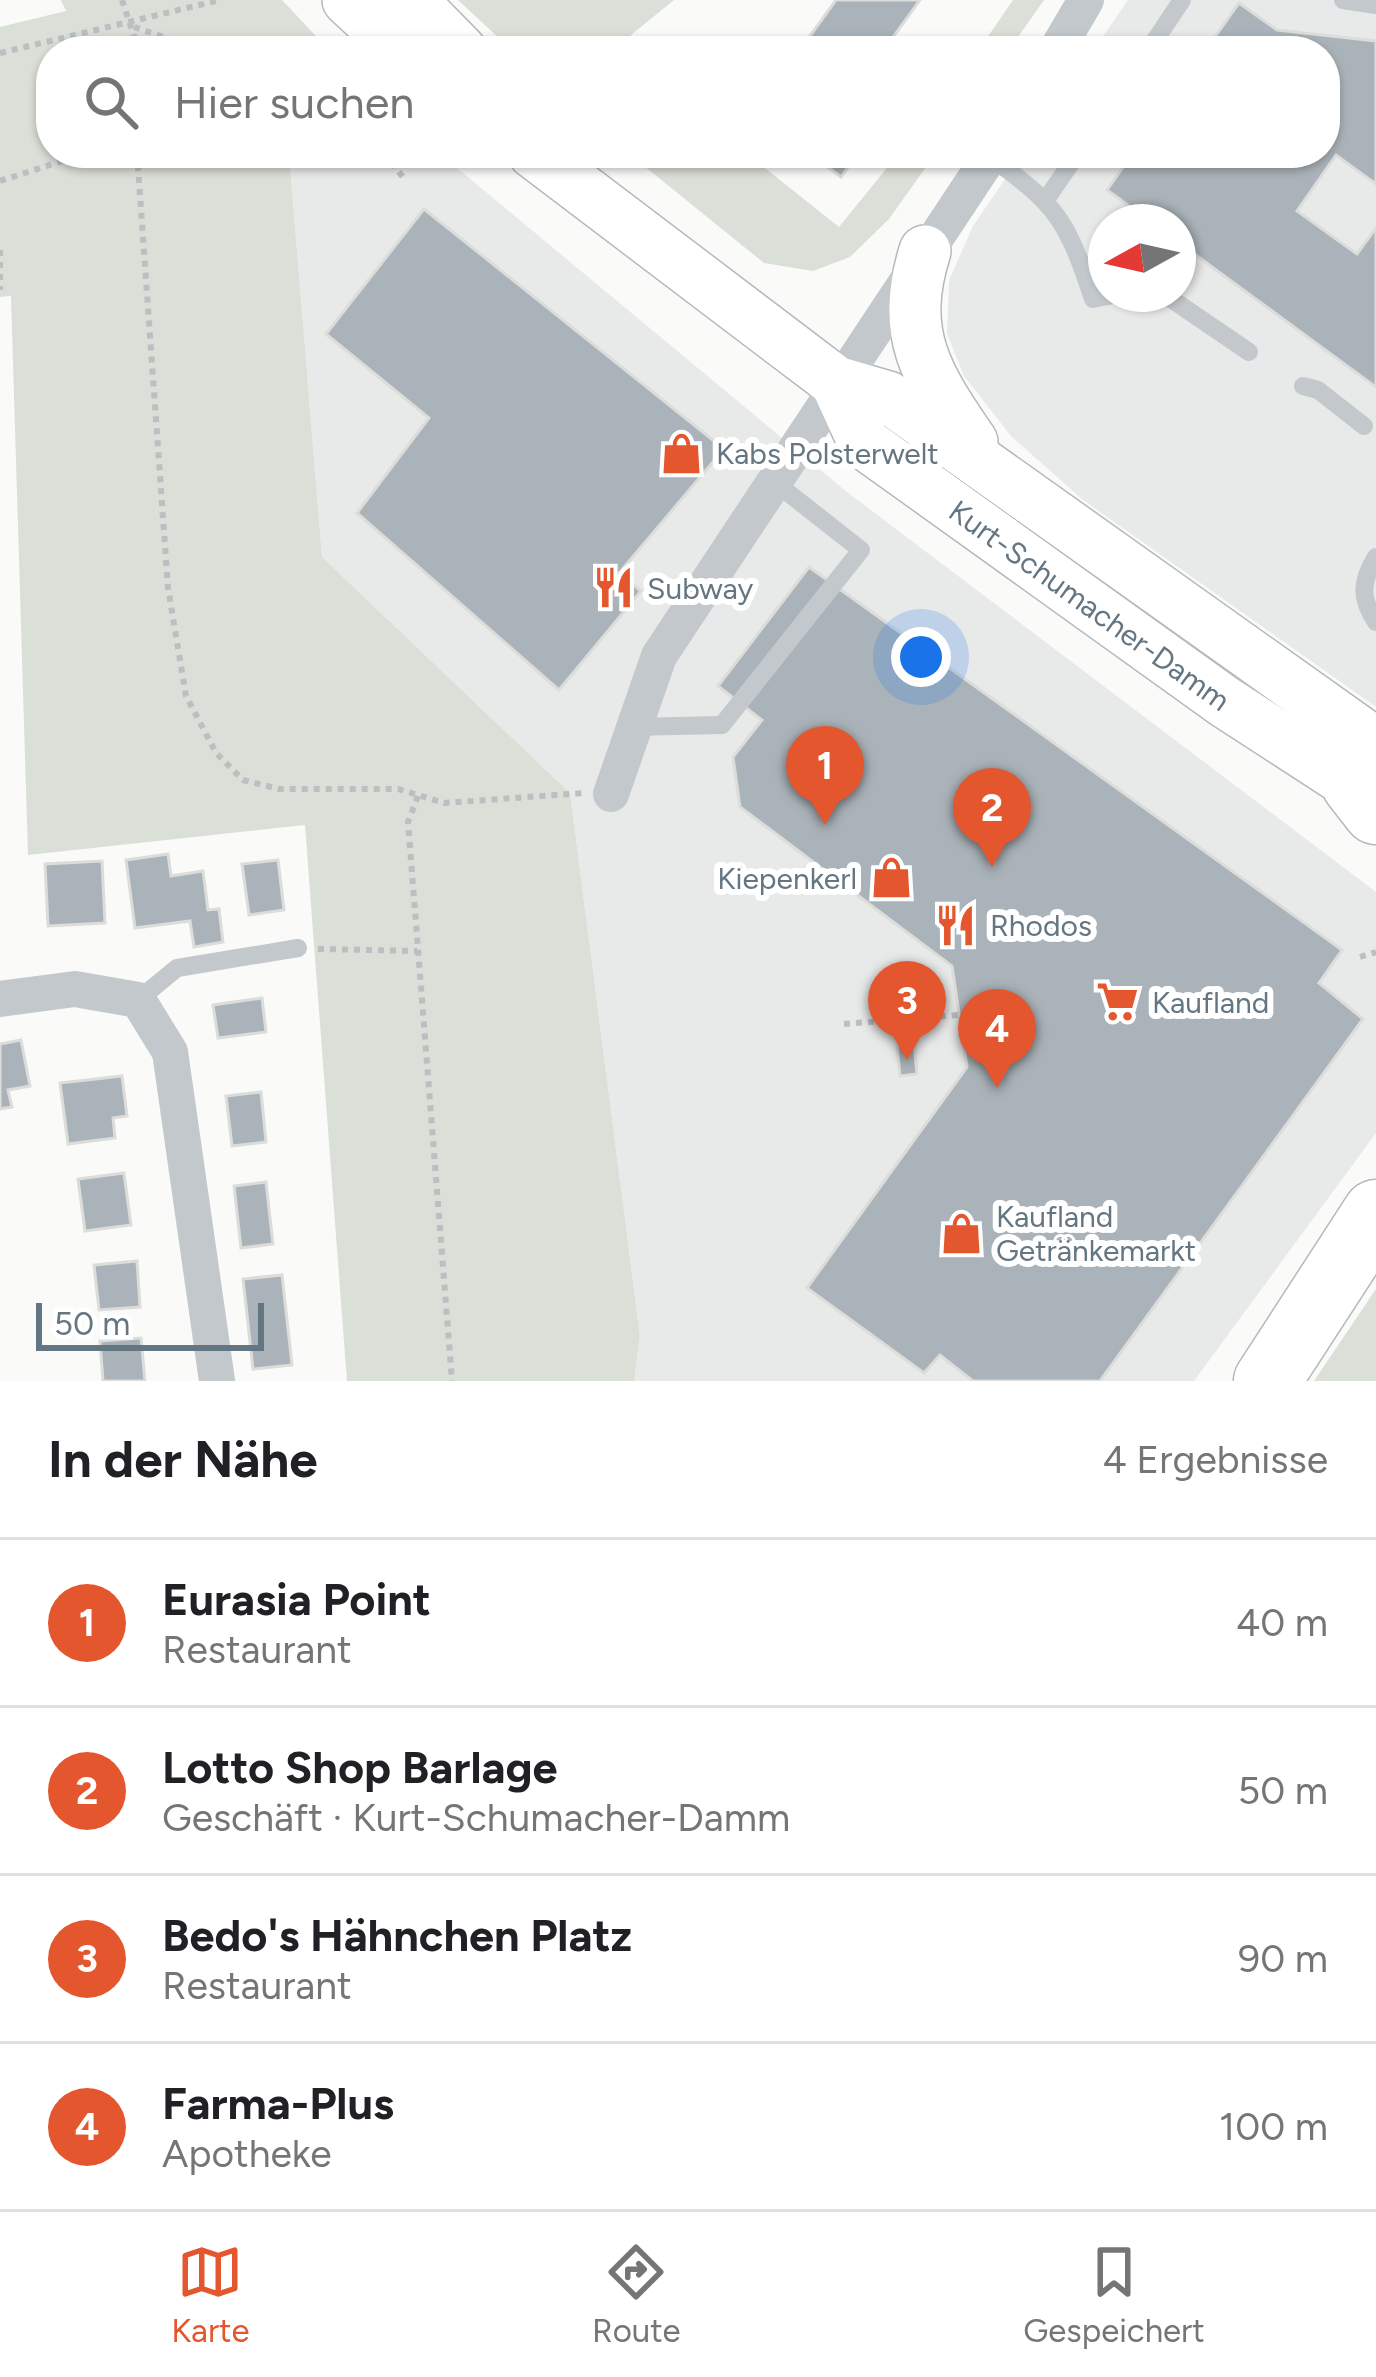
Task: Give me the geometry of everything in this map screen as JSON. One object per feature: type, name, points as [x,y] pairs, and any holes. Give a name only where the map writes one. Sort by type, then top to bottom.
[{"type":"highway","points":[[1267,1381],[1376,1213]]},
{"type":"main road","points":[[348,0],[387,36]]},
{"type":"main road","points":[[411,0],[446,36]]},
{"type":"main road","name":"Kurt-Schumacher-Damm","points":[[558,168],[836,382],[888,397],[992,472],[1371,784]]},
{"type":"main road","points":[[926,251],[912,315],[920,352],[936,390],[992,472]]},
{"type":"main road","name":"Kurt-Schumacher-Damm","points":[[836,382],[864,442],[1225,702],[1371,784]]},
{"type":"street","points":[[1065,36],[1086,0]]},
{"type":"street","points":[[611,794],[659,656],[777,484],[836,382],[982,168]]},
{"type":"street","points":[[0,998],[75,988],[139,1000],[170,1052],[217,1381]]},
{"type":"lane","points":[[1158,36],[1183,0]]},
{"type":"lane","points":[[1343,0],[1376,5]]},
{"type":"lane","points":[[1008,168],[1047,198],[1073,237],[1088,284]]},
{"type":"lane","points":[[1047,198],[1068,168]]},
{"type":"lane","points":[[1190,312],[1249,352]]},
{"type":"lane","points":[[1303,386],[1318,390],[1364,426]]},
{"type":"lane","points":[[631,727],[722,725],[861,550],[777,484]]},
{"type":"lane","points":[[1375,561],[1363,585],[1366,607],[1376,622]]},
{"type":"lane","points":[[139,1000],[178,968],[298,948]]},
{"type":"path","points":[[122,0],[134,36]]},
{"type":"path","points":[[82,36],[220,0]]},
{"type":"path","points":[[130,26],[160,36]]},
{"type":"path","points":[[0,53],[36,46]]},
{"type":"path","points":[[0,181],[40,168]]},
{"type":"path","points":[[138,168],[168,588],[186,696],[216,753],[243,780],[278,789],[398,789],[444,802],[562,791],[611,794]]},
{"type":"path","points":[[396,168],[406,181]]},
{"type":"path","points":[[0,250],[0,290]]},
{"type":"path","points":[[418,796],[408,822],[452,1381]]},
{"type":"path","points":[[298,948],[417,951]]},
{"type":"path","points":[[1360,957],[1376,952]]},
{"type":"path","points":[[844,1024],[959,1015]]},
{"type":"shaded area","points":[[61,0],[282,0],[316,36],[36,36],[36,168],[290,168],[322,557],[570,793],[640,1336],[634,1381],[347,1381],[305,825],[28,855],[11,296],[0,297],[0,27],[66,11]]},
{"type":"shaded area","points":[[458,0],[674,0],[631,36],[497,36]]},
{"type":"shaded area","points":[[1013,0],[1044,0],[1019,36],[988,36]]},
{"type":"shaded area","points":[[1128,0],[1376,0],[1376,707],[1083,500],[1011,436],[964,376],[947,334],[949,280],[973,226],[1013,168],[1340,168],[1340,36],[1103,36]]},
{"type":"shaded area","points":[[290,168],[457,168],[847,492],[1376,892],[1376,1133],[1194,1381],[634,1381],[640,1336],[570,793],[322,557]]},
{"type":"shaded area","points":[[647,168],[765,168],[839,227],[887,168],[925,168],[889,219],[850,257],[813,271],[764,263]]},
{"type":"shaded area","points":[[1376,1289],[1376,1381],[1314,1381]]},
{"type":"building","points":[[836,0],[920,0],[894,36],[810,36]]},
{"type":"building","points":[[1239,3],[1277,30],[1331,36],[1216,36]]},
{"type":"building","points":[[1340,37],[1376,41],[1376,184],[1340,158]]},
{"type":"building","points":[[1122,168],[1327,168],[1297,211],[1357,254],[1376,228],[1376,387],[1196,255],[1196,204],[1126,204],[1107,190]]},
{"type":"building","points":[[424,209],[724,449],[619,573],[641,591],[559,690],[357,513],[429,418],[326,334]]},
{"type":"building","points":[[809,567],[1342,950],[1319,983],[1363,1019],[1100,1381],[973,1381],[940,1355],[924,1373],[807,1288],[967,1067],[952,966],[740,807],[733,757],[762,720],[718,686]]},
{"type":"building","points":[[168,854],[171,876],[203,871],[208,910],[219,909],[223,942],[194,947],[190,921],[135,928],[126,860]]},
{"type":"building","points":[[278,860],[284,910],[249,915],[242,864]]},
{"type":"building","points":[[102,861],[105,923],[48,926],[45,864]]},
{"type":"building","points":[[920,972],[922,991],[890,995],[887,976]]},
{"type":"building","points":[[262,998],[266,1032],[218,1038],[213,1005]]},
{"type":"building","points":[[21,1040],[30,1086],[8,1090],[12,1107],[0,1109],[0,1044]]},
{"type":"building","points":[[914,1044],[917,1074],[900,1076],[897,1046]]},
{"type":"building","points":[[122,1076],[127,1116],[113,1118],[115,1138],[68,1144],[60,1083]]},
{"type":"building","points":[[261,1092],[266,1142],[232,1146],[226,1096]]},
{"type":"building","points":[[124,1173],[131,1225],[85,1231],[78,1179]]},
{"type":"building","points":[[266,1182],[273,1244],[241,1248],[234,1186]]},
{"type":"building","points":[[137,1261],[140,1307],[99,1310],[94,1265]]},
{"type":"building","points":[[282,1275],[292,1365],[253,1369],[243,1279]]},
{"type":"building","points":[[141,1338],[145,1381],[103,1381],[100,1341]]},
{"type":"place","name":"Kabs Polsterwelt","points":[[682,453]]},
{"type":"place","name":"Subway","points":[[613,588]]},
{"type":"place","name":"Eurasia Point","points":[[825,825]]},
{"type":"place","name":"Lotto Shop Barlage","points":[[992,867]]},
{"type":"place","name":"Kiepenkerl","points":[[891,878]]},
{"type":"place","name":"Rhodos","points":[[956,925]]},
{"type":"place","name":"Kaufland","points":[[1118,1002]]},
{"type":"place","name":"Bedo's Hähnchen Platz","points":[[907,1060]]},
{"type":"place","name":"Farma-Plus","points":[[997,1088]]},
{"type":"place","name":"Kaufland Getränkemarkt","points":[[962,1233]]}]
